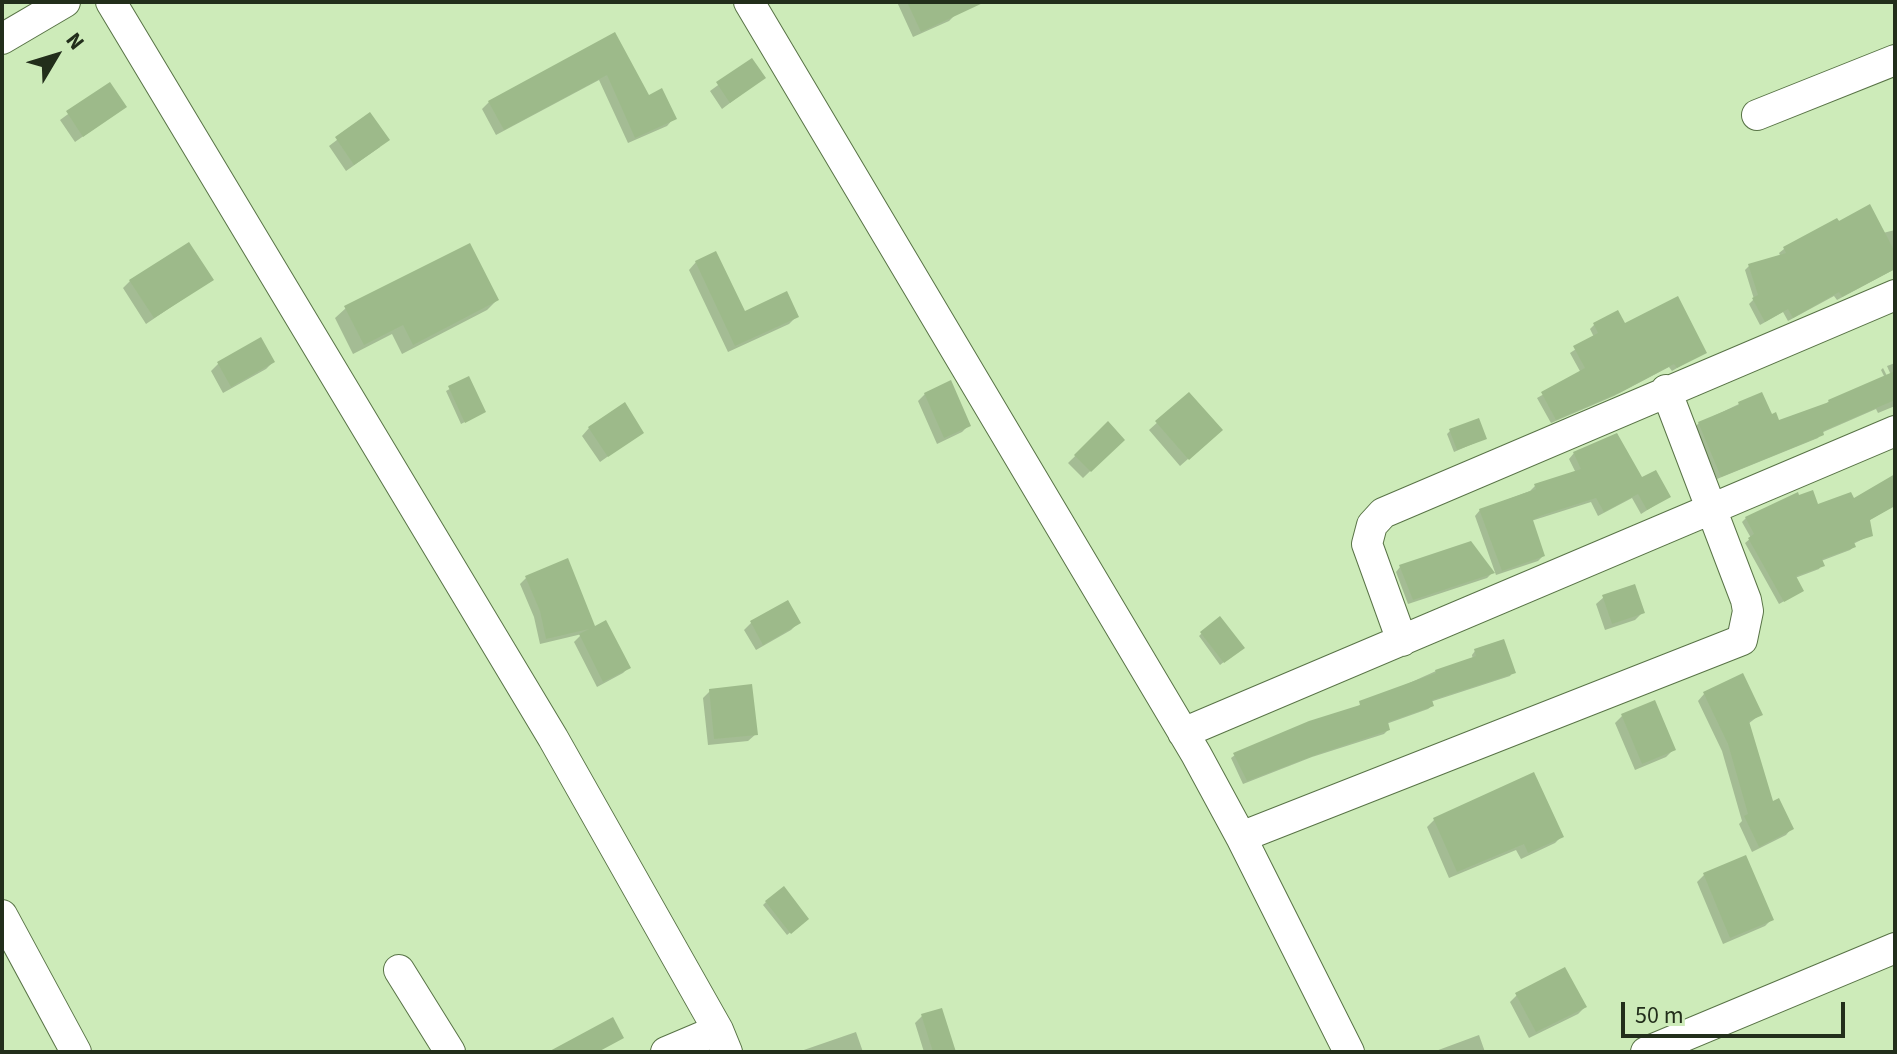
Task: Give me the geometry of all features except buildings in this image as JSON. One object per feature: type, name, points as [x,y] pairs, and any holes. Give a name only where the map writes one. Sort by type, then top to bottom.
[{"type":"street","points":[[2,39],[65,2]]},
{"type":"street","points":[[111,2],[553,738],[723,1041],[666,1052]]},
{"type":"street","points":[[749,2],[1183,733],[1241,837],[1349,1052]]},
{"type":"street","points":[[1757,115],[1895,60]]},
{"type":"street","points":[[1402,641],[1367,544],[1372,525],[1383,513],[1895,295]]},
{"type":"street","points":[[1241,837],[1742,640],[1748,611],[1746,600],[1666,390]]},
{"type":"street","points":[[1183,733],[1895,431]]},
{"type":"street","points":[[2,915],[76,1052]]},
{"type":"street","points":[[1646,1052],[1683,1045],[1895,948]]},
{"type":"street","points":[[399,970],[450,1052]]}]
